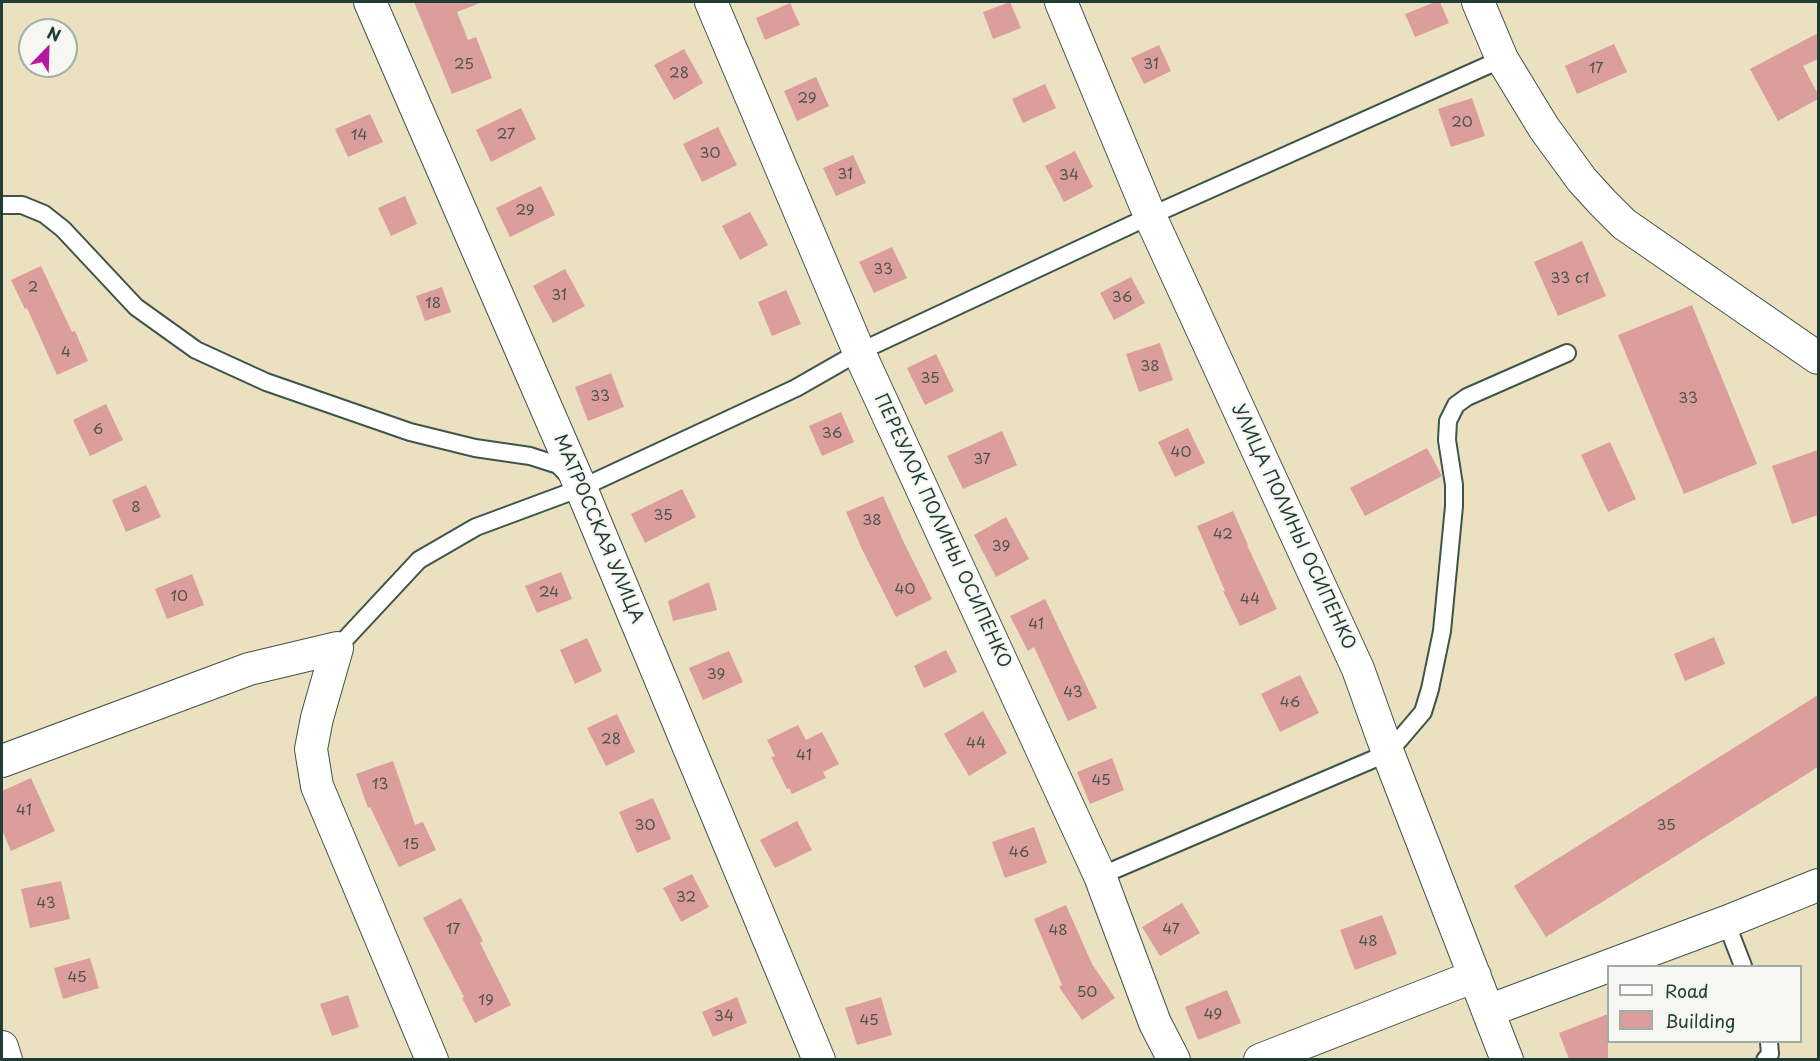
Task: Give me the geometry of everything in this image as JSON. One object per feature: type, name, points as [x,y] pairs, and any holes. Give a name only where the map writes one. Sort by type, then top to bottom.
[{"type":"street","name":"МАТРОССКАЯ УЛИЦА","points":[[370,2],[581,488],[819,1059]]},
{"type":"street","name":"ПЕРЕУЛОК ПОЛИНЫ ОСИПЕНКО","points":[[711,2],[859,352],[1100,876],[1155,1023],[1174,1059]]},
{"type":"street","name":"УЛИЦА ПОЛИНЫ ОСИПЕНКО","points":[[1061,2],[1150,216],[1358,669],[1388,753],[1507,1059]]},
{"type":"street","points":[[1478,2],[1502,59],[1544,128],[1582,180],[1624,224],[1818,358]]},
{"type":"street","points":[[2,761],[249,669],[337,648],[317,718],[311,749],[317,786],[432,1059]]},
{"type":"street","points":[[1611,965],[1818,885]]},
{"type":"street","points":[[1488,1011],[1607,966]]},
{"type":"street","points":[[1260,1059],[1475,976]]},
{"type":"street","points":[[2,1047],[6,1059]]},
{"type":"lane","points":[[337,648],[419,560],[476,527],[581,488],[796,388],[859,352],[1150,216],[1502,59]]},
{"type":"lane","points":[[2,205],[22,205],[44,214],[63,229],[136,307],[196,350],[266,382],[410,432],[475,448],[530,456],[558,465],[581,488]]},
{"type":"lane","points":[[1100,876],[1388,753],[1423,712],[1442,631],[1454,506],[1454,484],[1447,440],[1448,421],[1456,405],[1467,397],[1567,353]]},
{"type":"lane","points":[[1726,922],[1743,965]]},
{"type":"lane","points":[[1765,1059],[1770,1054],[1769,1043]]},
{"type":"building","points":[[414,2],[482,2],[457,12],[468,40],[476,37],[492,78],[452,94]]},
{"type":"building","points":[[1010,2],[1021,28],[993,39],[983,12]]},
{"type":"building","points":[[1440,2],[1449,23],[1415,37],[1405,14]]},
{"type":"building","points":[[790,3],[800,25],[765,40],[756,18]]},
{"type":"building","points":[[1818,33],[1818,59],[1803,66],[1818,94],[1818,99],[1778,121],[1750,69]]},
{"type":"building","points":[[1614,44],[1627,72],[1577,94],[1565,66]]},
{"type":"building","points":[[1159,45],[1171,71],[1144,84],[1131,58]]},
{"type":"building","points":[[684,49],[703,83],[674,100],[654,65]]},
{"type":"building","points":[[816,77],[829,106],[797,121],[784,91]]},
{"type":"building","points":[[1045,84],[1056,108],[1023,123],[1012,99]]},
{"type":"building","points":[[1472,98],[1485,136],[1451,147],[1438,109]]},
{"type":"building","points":[[521,108],[536,139],[491,162],[476,130]]},
{"type":"building","points":[[370,114],[383,142],[348,157],[335,129]]},
{"type":"building","points":[[718,127],[737,165],[702,182],[683,144]]},
{"type":"building","points":[[1075,151],[1093,187],[1064,202],[1045,166]]},
{"type":"building","points":[[853,155],[866,183],[836,196],[823,168]]},
{"type":"building","points":[[541,186],[555,215],[510,237],[496,208]]},
{"type":"building","points":[[405,196],[417,224],[391,236],[378,208]]},
{"type":"building","points":[[750,212],[768,245],[740,260],[722,226]]},
{"type":"building","points":[[1582,241],[1606,296],[1558,316],[1534,262]]},
{"type":"building","points":[[892,247],[907,278],[874,293],[859,262]]},
{"type":"building","points":[[41,266],[88,361],[57,375],[27,308],[25,309],[11,280]]},
{"type":"building","points":[[565,269],[585,306],[553,323],[533,286]]},
{"type":"building","points":[[1131,277],[1145,303],[1114,320],[1100,293]]},
{"type":"building","points":[[442,287],[451,312],[425,321],[416,296]]},
{"type":"building","points":[[786,290],[801,324],[772,336],[758,302]]},
{"type":"building","points":[[1692,305],[1757,464],[1684,494],[1618,335]]},
{"type":"building","points":[[1160,343],[1173,380],[1139,392],[1126,354]]},
{"type":"building","points":[[936,354],[954,391],[925,405],[907,368]]},
{"type":"building","points":[[611,373],[624,407],[588,421],[575,387]]},
{"type":"building","points":[[106,404],[123,440],[90,456],[73,420]]},
{"type":"building","points":[[841,412],[854,442],[822,456],[809,426]]},
{"type":"building","points":[[1188,428],[1205,463],[1175,477],[1158,442]]},
{"type":"building","points":[[1002,431],[1017,465],[963,489],[947,456]]},
{"type":"building","points":[[1610,442],[1636,499],[1608,512],[1581,455]]},
{"type":"building","points":[[1427,448],[1442,476],[1365,516],[1350,488]]},
{"type":"building","points":[[1818,450],[1818,515],[1792,524],[1772,466]]},
{"type":"building","points":[[146,485],[161,517],[126,532],[112,500]]},
{"type":"building","points":[[682,489],[696,517],[645,543],[631,514]]},
{"type":"building","points":[[883,496],[932,599],[896,617],[846,512]]},
{"type":"building","points":[[1233,511],[1277,609],[1240,626],[1197,526]]},
{"type":"building","points":[[1006,517],[1029,559],[996,577],[974,535]]},
{"type":"building","points":[[561,572],[572,599],[537,613],[525,586]]},
{"type":"building","points":[[192,574],[204,605],[167,619],[155,589]]},
{"type":"building","points":[[709,582],[717,610],[673,621],[668,601]]},
{"type":"building","points":[[1045,599],[1097,708],[1068,721],[1034,647],[1028,651],[1010,616]]},
{"type":"building","points":[[1714,637],[1725,664],[1685,681],[1674,654]]},
{"type":"building","points":[[587,638],[602,671],[575,684],[560,650]]},
{"type":"building","points":[[946,650],[957,672],[924,688],[914,666]]},
{"type":"building","points":[[729,651],[743,682],[703,700],[689,668]]},
{"type":"building","points":[[1300,675],[1319,713],[1280,732],[1261,694]]},
{"type":"building","points":[[1818,695],[1818,767],[1546,937],[1514,886]]},
{"type":"building","points":[[983,711],[1007,753],[969,776],[944,734]]},
{"type":"building","points":[[617,714],[635,752],[606,766],[587,728]]},
{"type":"building","points":[[798,725],[806,740],[822,732],[839,764],[823,772],[826,778],[792,794],[789,788],[787,789],[771,757],[775,756],[767,740]]},
{"type":"building","points":[[1112,758],[1124,790],[1090,804],[1077,772]]},
{"type":"building","points":[[393,761],[415,825],[423,822],[436,850],[399,867],[370,807],[368,808],[356,774]]},
{"type":"building","points":[[31,778],[55,831],[11,851],[2,830],[2,791]]},
{"type":"building","points":[[653,798],[671,839],[637,853],[619,812]]},
{"type":"building","points":[[797,821],[812,850],[775,868],[760,840]]},
{"type":"building","points":[[1034,827],[1047,863],[1005,878],[992,842]]},
{"type":"building","points":[[692,874],[709,907],[681,922],[663,888]]},
{"type":"building","points":[[61,881],[70,919],[30,928],[21,889]]},
{"type":"building","points":[[461,898],[483,941],[480,943],[511,1005],[475,1023],[423,918]]},
{"type":"building","points":[[1182,903],[1200,933],[1160,956],[1142,927]]},
{"type":"building","points":[[1066,905],[1092,964],[1115,998],[1082,1020],[1059,987],[1062,985],[1034,919]]},
{"type":"building","points":[[1382,915],[1397,954],[1355,970],[1340,930]]},
{"type":"building","points":[[90,958],[99,988],[63,999],[54,968]]},
{"type":"building","points":[[1227,990],[1241,1023],[1198,1040],[1185,1007]]},
{"type":"building","points":[[348,995],[359,1027],[332,1036],[320,1004]]},
{"type":"building","points":[[737,997],[747,1023],[713,1037],[702,1012]]},
{"type":"building","points":[[881,997],[892,1035],[857,1045],[845,1008]]},
{"type":"building","points":[[1607,1014],[1608,1059],[1569,1059],[1559,1033]]}]
